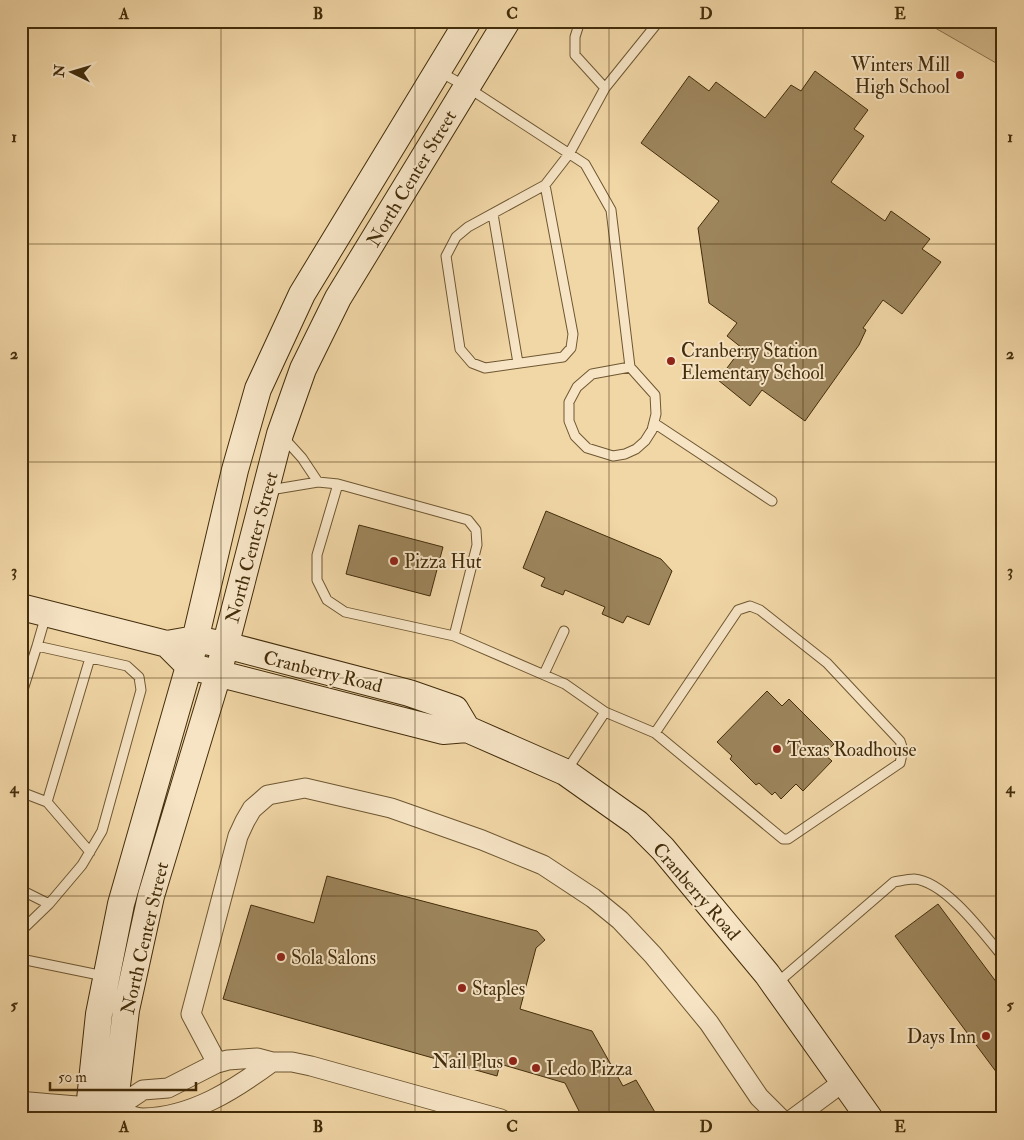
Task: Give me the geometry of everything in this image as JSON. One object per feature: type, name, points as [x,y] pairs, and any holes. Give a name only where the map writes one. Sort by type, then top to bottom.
[{"type":"street","name":"North Center Street","points":[[101,1114],[106,976],[121,904],[189,666],[235,470],[258,389],[302,294],[468,21]]},
{"type":"street","name":"North Center Street","points":[[101,1114],[149,905],[218,674],[280,434],[303,368],[338,298],[507,21]]},
{"type":"street","name":"Cranberry Road","points":[[21,607],[46,615],[167,644],[195,639],[409,693],[455,708],[467,729]]},
{"type":"street","name":"Cranberry Road","points":[[167,644],[189,666],[443,731],[467,729],[565,772],[637,823],[663,849],[775,985],[843,1082],[861,1115]]},
{"type":"street","points":[[217,1063],[191,1014],[238,836],[252,809],[268,795],[306,788],[391,808],[482,840],[543,865],[593,898],[620,920],[653,954],[709,1023],[759,1097],[781,1119]]},
{"type":"street","points":[[101,1114],[143,1090],[168,1088],[217,1063],[241,1058],[257,1058],[272,1062],[292,1062],[311,1066],[501,1119]]},
{"type":"street","points":[[21,1101],[101,1114],[142,1118],[172,1114],[199,1106],[236,1088],[272,1062]]},
{"type":"street","points":[[793,1119],[843,1082]]},
{"type":"lane","points":[[580,21],[575,37],[576,55],[605,88]]},
{"type":"lane","points":[[546,185],[573,334],[571,348],[563,357],[485,368],[472,363],[460,349],[446,256],[456,238],[468,227],[546,185],[569,154],[605,88],[659,21]]},
{"type":"lane","points":[[437,70],[467,87],[585,164],[611,210],[630,367],[655,396],[656,414],[654,424],[645,441],[636,449],[613,456],[587,448],[575,436],[569,420],[569,402],[577,387],[592,374],[630,367]]},
{"type":"lane","points":[[493,214],[518,363]]},
{"type":"lane","points":[[654,424],[772,501]]},
{"type":"lane","points":[[280,434],[302,458],[318,482]]},
{"type":"lane","points":[[267,490],[318,482],[338,484],[468,520],[476,530],[478,545],[454,636]]},
{"type":"lane","points":[[338,484],[317,555],[317,580],[328,600],[345,612],[454,636],[565,684],[605,712],[655,733],[783,840],[788,839],[900,763],[903,750],[900,741],[827,663],[760,610],[750,606],[738,610],[655,733]]},
{"type":"lane","points":[[21,696],[46,615]]},
{"type":"lane","points":[[544,674],[564,631]]},
{"type":"lane","points":[[21,931],[49,904],[90,852],[102,831],[141,690],[139,677],[127,666],[37,646]]},
{"type":"lane","points":[[47,802],[90,658]]},
{"type":"lane","points":[[565,772],[605,712]]},
{"type":"lane","points":[[21,792],[47,802],[90,852]]},
{"type":"lane","points":[[775,985],[894,882],[914,879],[930,884],[966,911],[1003,957]]},
{"type":"lane","points":[[21,890],[49,904]]},
{"type":"lane","points":[[21,959],[106,976]]},
{"type":"shaded area","points":[[923,21],[1003,21],[1003,67]]},
{"type":"building","points":[[815,71],[868,110],[854,129],[864,136],[831,182],[885,221],[891,211],[930,239],[922,249],[941,262],[902,314],[883,300],[863,328],[866,330],[859,345],[805,421],[762,390],[750,406],[718,380],[742,348],[727,336],[737,323],[709,303],[698,228],[719,201],[641,143],[689,76],[709,91],[716,82],[765,118],[791,85],[801,91]]},
{"type":"building","points":[[546,511],[661,559],[672,571],[649,625],[627,616],[623,623],[602,614],[605,607],[565,590],[563,595],[541,586],[545,578],[523,568]]},
{"type":"building","name":"Pizza Hut","points":[[359,525],[443,547],[430,596],[346,574]]},
{"type":"building","name":"Texas Roadhouse","points":[[767,691],[782,706],[789,699],[834,744],[824,754],[832,761],[803,791],[796,784],[781,799],[775,792],[772,795],[759,783],[756,785],[730,759],[732,756],[717,742]]},
{"type":"building","points":[[327,876],[537,931],[545,940],[536,948],[520,1009],[592,1031],[623,1086],[636,1080],[659,1119],[583,1119],[565,1083],[500,1064],[497,1076],[223,999],[251,905],[314,923]]},
{"type":"building","name":"Days Inn","points":[[938,904],[1003,991],[1003,1081],[895,936]]},
{"type":"place","name":"Winters Mill High School","points":[[960,75]]},
{"type":"place","name":"Cranberry Station Elementary School","points":[[671,361]]},
{"type":"place","name":"Pizza Hut","points":[[394,561]]},
{"type":"place","name":"Texas Roadhouse","points":[[777,749]]},
{"type":"place","name":"Sola Salons","points":[[281,957]]},
{"type":"place","name":"Staples","points":[[462,988]]},
{"type":"place","name":"Days Inn","points":[[986,1036]]},
{"type":"place","name":"Nail Plus","points":[[513,1061]]},
{"type":"place","name":"Ledo Pizza","points":[[536,1068]]}]
